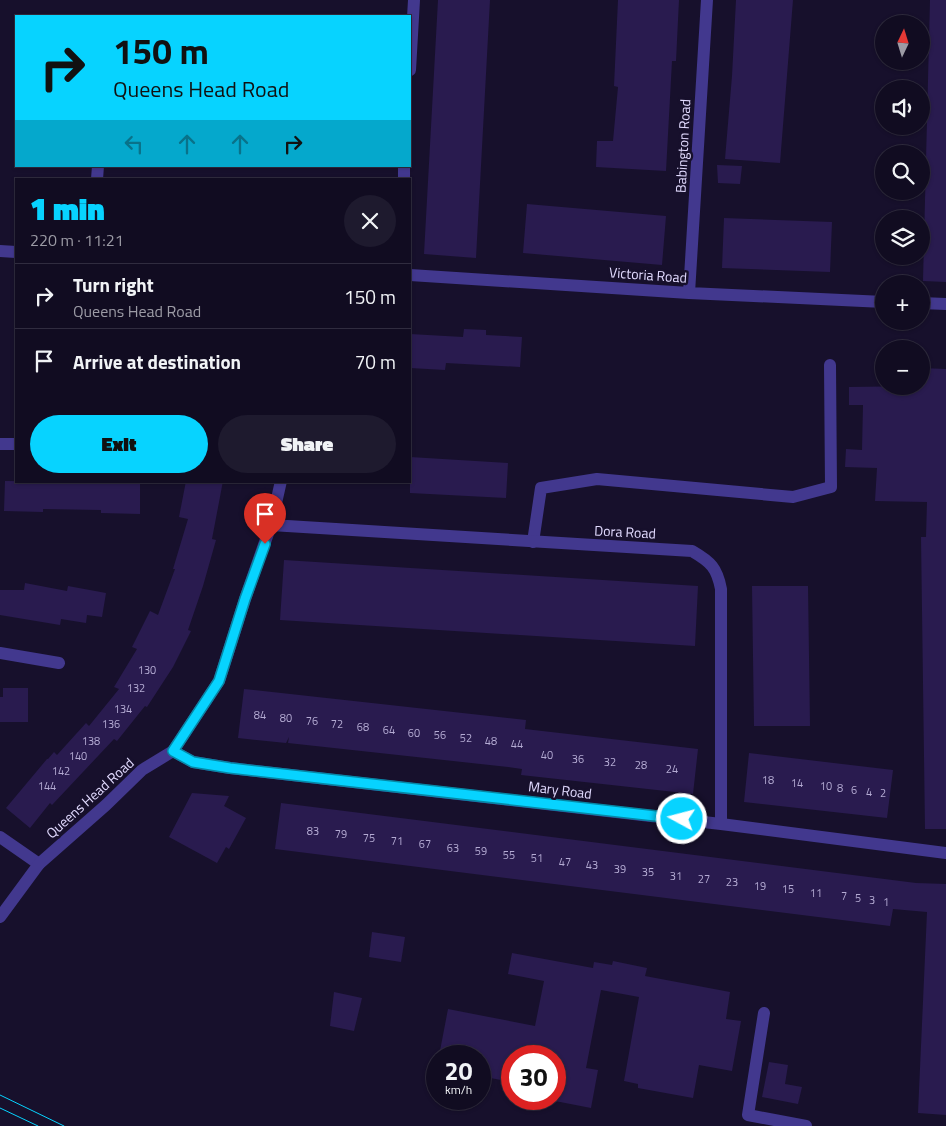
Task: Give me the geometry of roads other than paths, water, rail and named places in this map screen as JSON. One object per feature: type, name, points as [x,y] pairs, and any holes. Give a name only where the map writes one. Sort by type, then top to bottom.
[{"type":"street","points":[[411,52],[414,0]]},
{"type":"street","name":"Babington Road","points":[[689,293],[706,0]]},
{"type":"street","points":[[0,251],[15,252]]},
{"type":"street","name":"Victoria Road","points":[[411,275],[689,293],[875,302]]},
{"type":"street","points":[[930,303],[946,304]]},
{"type":"street","points":[[533,542],[541,488],[596,479],[793,496],[831,487],[830,365]]},
{"type":"street","points":[[0,444],[15,444]]},
{"type":"street","name":"Queens Head Road","points":[[0,917],[40,864],[142,770],[173,751],[219,681],[271,526],[280,483]]},
{"type":"street","name":"Dora Road","points":[[271,526],[692,551],[707,560],[718,574],[721,590],[721,824]]},
{"type":"street","points":[[0,653],[59,663]]},
{"type":"street","name":"Mary Road","points":[[173,751],[193,762],[230,768],[721,824],[946,853]]},
{"type":"street","points":[[0,837],[40,864]]},
{"type":"street","points":[[764,1013],[748,1115],[806,1126]]},
{"type":"tram line","points":[[0,1095],[64,1126]]},
{"type":"tram line","points":[[0,1108],[38,1126]]}]
